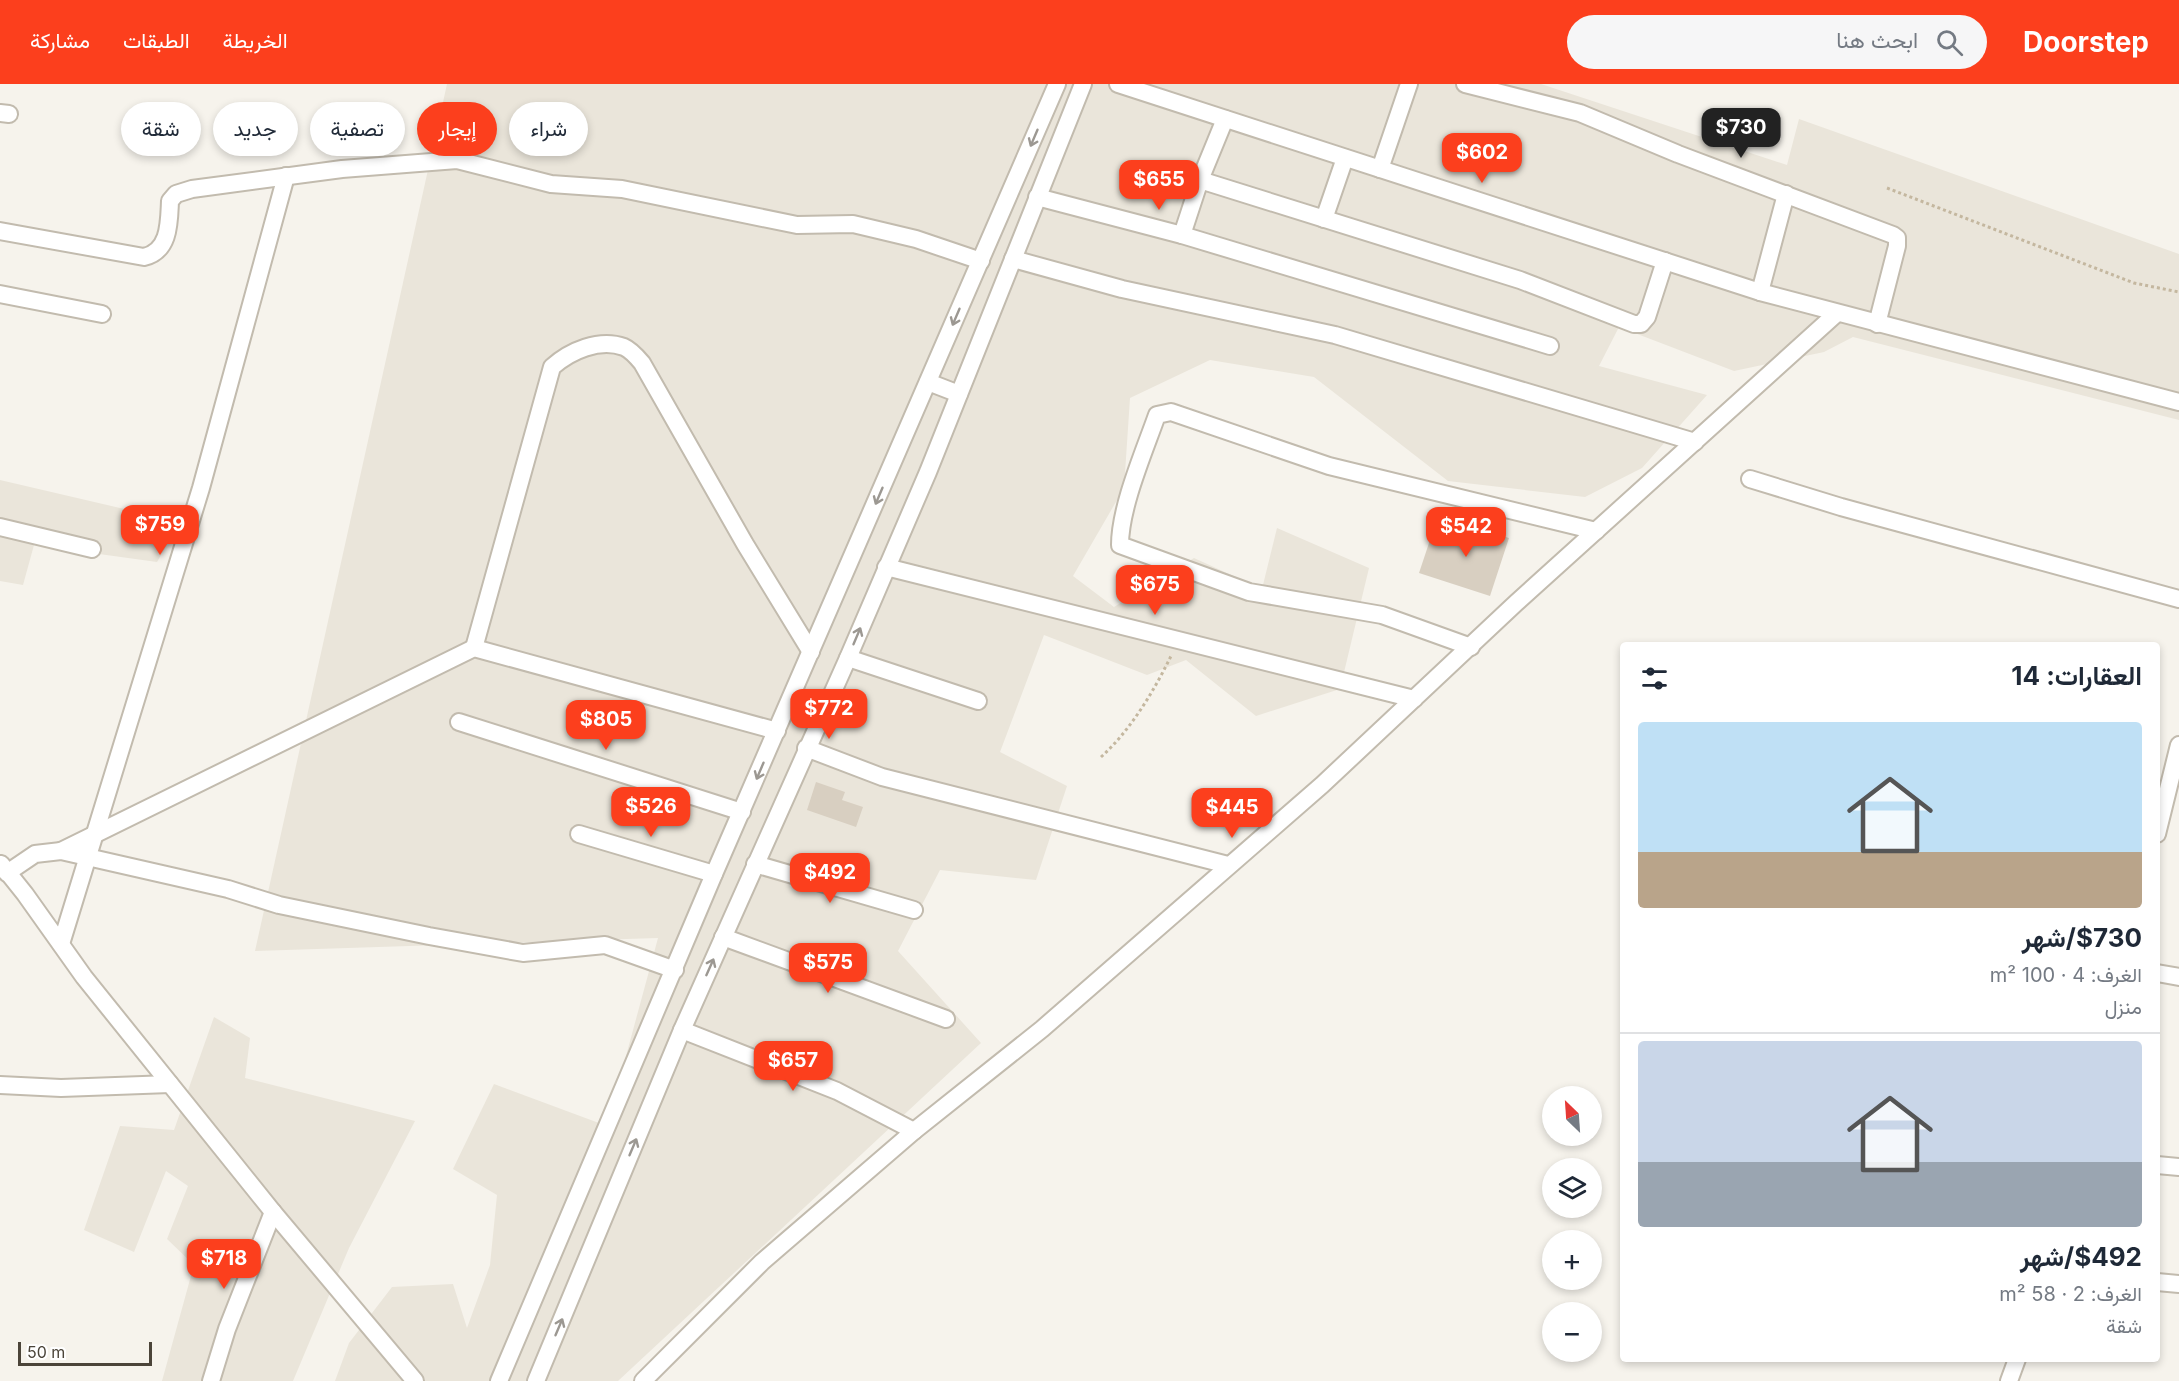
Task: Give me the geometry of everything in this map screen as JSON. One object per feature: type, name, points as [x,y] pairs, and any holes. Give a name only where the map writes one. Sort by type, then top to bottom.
[{"type":"street","points":[[499,1381],[714,874],[1057,84]]},
{"type":"street","points":[[536,1381],[682,1030],[848,658],[959,394],[1083,84]]},
{"type":"street","points":[[1118,84],[1760,292],[2179,402]]},
{"type":"street","points":[[1380,169],[1409,84]]},
{"type":"street","points":[[1465,84],[1580,113],[1897,238],[1876,324]]},
{"type":"street","points":[[1182,235],[1200,180],[1225,119]]},
{"type":"street","points":[[1323,219],[1345,158]]},
{"type":"street","points":[[0,231],[144,257],[160,248],[168,232],[170,201],[176,194],[192,189],[409,162],[457,160],[551,184],[622,189],[797,225],[853,224],[916,239],[981,261]]},
{"type":"street","points":[[61,944],[201,488],[286,176]]},
{"type":"street","points":[[1200,180],[1520,280],[1634,324],[1641,324],[1647,317],[1665,261]]},
{"type":"street","points":[[1760,292],[1786,194]]},
{"type":"street","points":[[1038,197],[1182,235],[1550,346]]},
{"type":"street","points":[[1013,259],[1122,289],[1335,335],[1695,442]]},
{"type":"street","points":[[0,294],[102,314]]},
{"type":"street","points":[[643,1381],[762,1262],[914,1131],[1042,1029],[1322,785],[1596,531],[1837,313]]},
{"type":"street","points":[[474,648],[552,367],[564,356],[580,349],[610,345],[624,347],[642,363],[745,544],[812,652]]},
{"type":"street","points":[[928,381],[959,394]]},
{"type":"street","points":[[1471,647],[1382,615],[1249,592],[1120,545],[1120,534],[1137,471],[1157,415],[1171,412],[1329,466],[1596,531]]},
{"type":"street","points":[[1750,478],[1841,507],[2179,598]]},
{"type":"street","points":[[0,527],[92,549]]},
{"type":"street","points":[[886,567],[1414,699]]},
{"type":"street","points":[[62,851],[474,648],[777,731]]},
{"type":"street","points":[[848,658],[978,701]]},
{"type":"street","points":[[459,722],[742,812]]},
{"type":"street","points":[[2160,822],[2179,745]]},
{"type":"street","points":[[806,748],[882,777],[1228,865]]},
{"type":"street","points":[[579,834],[714,874]]},
{"type":"street","points":[[415,1381],[273,1212],[170,1084],[61,944],[26,894],[3,868],[35,854],[62,851],[228,889],[279,905],[429,936],[523,953],[605,945],[675,970]]},
{"type":"street","points":[[755,864],[914,910]]},
{"type":"street","points":[[723,937],[946,1019]]},
{"type":"street","points":[[2160,974],[2179,977]]},
{"type":"street","points":[[682,1030],[837,1091],[914,1131]]},
{"type":"street","points":[[0,1085],[61,1088],[170,1084]]},
{"type":"street","points":[[2160,1165],[2179,1167]]},
{"type":"street","points":[[211,1381],[227,1329],[273,1212]]},
{"type":"street","points":[[2160,1282],[2179,1284]]},
{"type":"street","points":[[2009,1381],[2016,1362]]},
{"type":"path","points":[[1887,188],[2134,283],[2179,292]]},
{"type":"path","points":[[1101,757],[1111,748],[1150,696],[1178,639]]},
{"type":"shaded area","points":[[447,84],[1541,84],[1787,165],[1799,119],[2179,254],[2179,420],[1853,337],[1824,352],[1734,371],[1619,327],[1599,366],[1707,395],[1642,468],[1585,497],[1448,481],[1314,377],[1210,360],[1130,398],[1124,488],[1073,576],[1114,607],[1194,558],[1262,589],[1277,528],[1369,568],[1340,689],[1256,716],[1186,660],[1147,675],[1044,635],[1000,752],[1067,786],[1036,880],[940,870],[898,951],[981,1043],[618,1381],[335,1381],[349,1343],[392,1287],[453,1284],[467,1328],[490,1265],[497,1195],[453,1169],[494,1084],[607,1126],[658,938],[255,951],[431,156],[497,156],[497,102],[443,102]]},
{"type":"shaded area","points":[[0,480],[180,522],[157,562],[34,545],[23,585],[0,581]]},
{"type":"shaded area","points":[[214,1017],[250,1038],[245,1078],[415,1121],[349,1248],[293,1381],[162,1381],[194,1265],[167,1239],[188,1186],[166,1171],[134,1252],[84,1230],[120,1126],[174,1130]]},
{"type":"building","points":[[1452,521],[1509,538],[1490,596],[1419,573],[1432,534],[1446,538]]},
{"type":"building","points":[[816,782],[845,792],[842,800],[863,807],[856,827],[807,810]]}]
